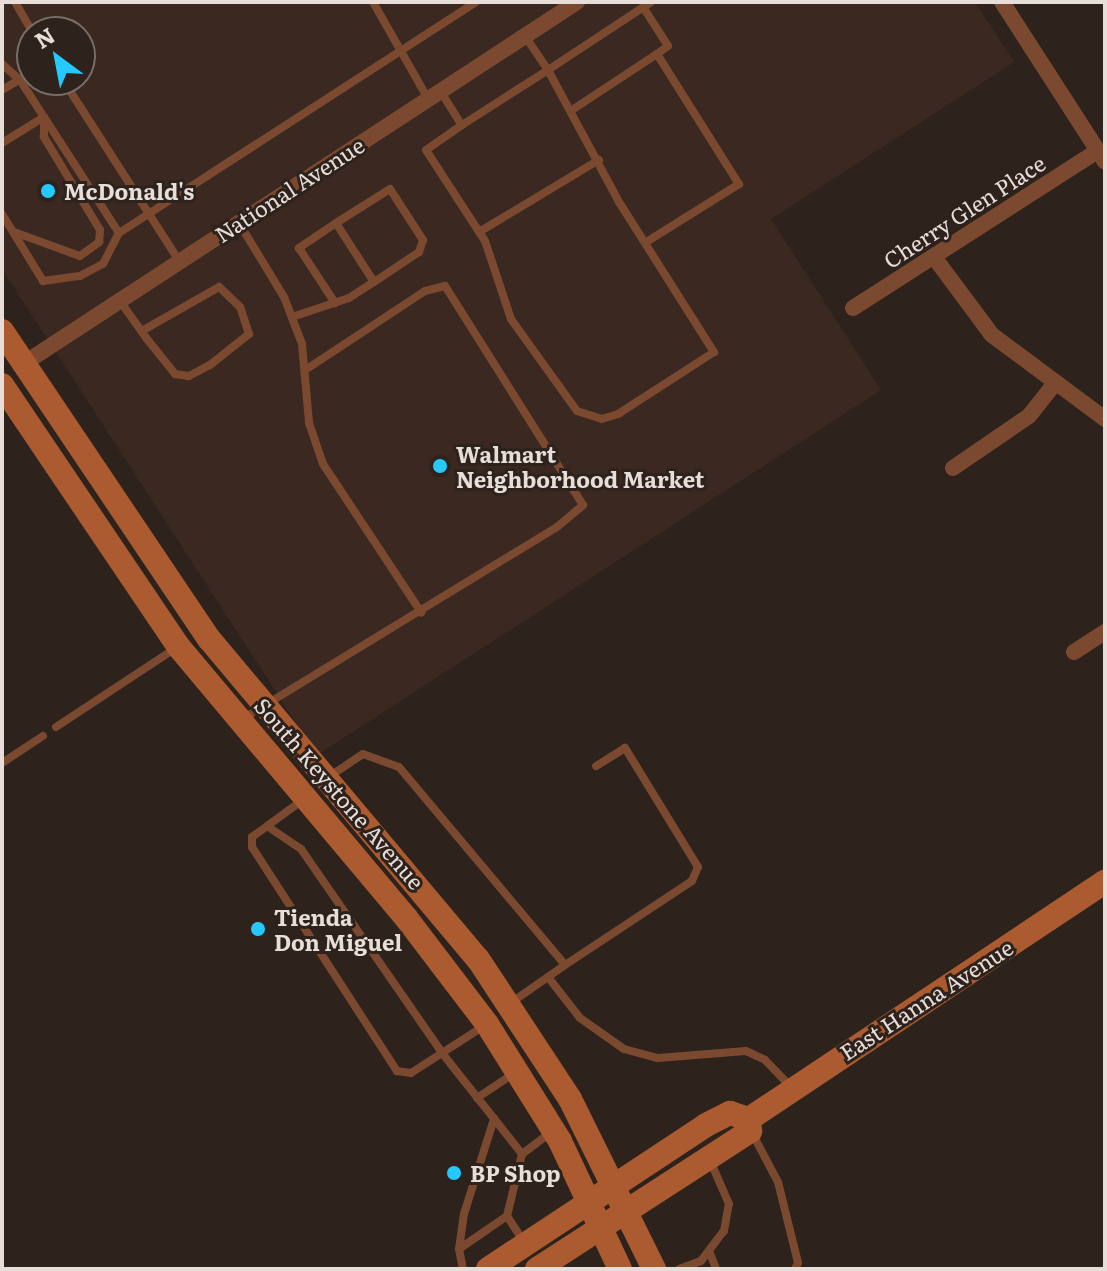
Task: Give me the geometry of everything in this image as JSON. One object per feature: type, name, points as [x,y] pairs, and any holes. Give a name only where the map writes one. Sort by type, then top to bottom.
[{"type":"main road","name":"South Keystone Avenue","points":[[2,331],[150,557],[265,706],[459,933],[509,1004],[570,1099],[615,1184],[654,1269]]},
{"type":"main road","name":"National Avenue","points":[[2,378],[23,364]]},
{"type":"main road","name":"South Keystone Avenue","points":[[2,385],[178,646],[407,919],[487,1024],[553,1130],[620,1269]]},
{"type":"main road","points":[[305,798],[326,778]]},
{"type":"main road","name":"East Hanna Avenue","points":[[537,1269],[709,1158],[792,1088],[1105,882]]},
{"type":"main road","name":"East Hanna Avenue","points":[[488,1269],[587,1200],[730,1113],[750,1125]]},
{"type":"street","name":"National Avenue","points":[[23,364],[577,2]]},
{"type":"street","points":[[1002,2],[1102,156]]},
{"type":"street","name":"Cherry Glen Place","points":[[853,308],[1102,156]]},
{"type":"street","points":[[934,257],[983,327],[1105,419]]},
{"type":"street","points":[[953,468],[1029,416],[1056,382]]},
{"type":"street","points":[[1074,652],[1105,632]]},
{"type":"lane","points":[[373,2],[399,52],[462,125]]},
{"type":"lane","points":[[2,214],[43,281],[80,276],[103,264],[119,233],[476,2]]},
{"type":"lane","points":[[525,36],[548,70],[572,110],[645,243],[714,352],[602,419],[577,411],[552,382],[511,319],[479,232],[426,150],[462,125],[548,70],[647,4],[668,46],[572,110]]},
{"type":"lane","points":[[645,243],[739,184],[657,54]]},
{"type":"lane","points":[[30,96],[119,233]]},
{"type":"lane","points":[[73,96],[179,261]]},
{"type":"lane","points":[[2,143],[44,117]]},
{"type":"lane","points":[[13,232],[80,256],[99,242],[100,230],[44,137],[44,117]]},
{"type":"lane","points":[[479,232],[599,160]]},
{"type":"lane","points":[[292,317],[335,303],[419,252],[423,240],[390,189],[299,248],[335,303]]},
{"type":"lane","points":[[239,222],[292,317],[305,370],[309,423],[323,464],[421,612]]},
{"type":"lane","points":[[336,223],[374,282]]},
{"type":"lane","points":[[239,721],[581,511],[582,499],[445,286],[436,285],[305,370]]},
{"type":"lane","points":[[119,301],[142,331],[175,374],[189,376],[249,334],[240,307],[219,287],[142,331]]},
{"type":"lane","points":[[56,727],[178,646]]},
{"type":"lane","points":[[2,763],[43,736]]},
{"type":"lane","points":[[509,1004],[692,881],[698,867],[625,748],[596,766]]},
{"type":"lane","points":[[326,778],[363,754],[399,767],[565,965]]},
{"type":"lane","points":[[305,798],[252,837],[252,847],[397,1071],[411,1073],[487,1024]]},
{"type":"lane","points":[[267,826],[301,849],[442,1053],[522,1154]]},
{"type":"lane","points":[[548,977],[580,1018],[624,1049],[658,1058],[746,1051],[765,1060],[792,1088]]},
{"type":"lane","points":[[477,1098],[517,1072]]},
{"type":"lane","points":[[463,1269],[459,1249],[464,1214],[494,1119]]},
{"type":"lane","points":[[750,1125],[778,1182],[798,1263],[795,1269]]},
{"type":"lane","points":[[459,1249],[507,1216],[522,1154],[553,1130]]},
{"type":"lane","points":[[679,1269],[710,1253],[724,1231],[729,1204],[709,1158]]},
{"type":"lane","points":[[507,1216],[525,1244]]},
{"type":"lane","points":[[710,1253],[716,1269]]},
{"type":"shaded area","points":[[2,2],[975,2],[1014,62],[771,219],[881,390],[317,755],[2,269]]},
{"type":"place","name":"McDonald's","points":[[48,191]]},
{"type":"place","name":"Walmart Neighborhood Market","points":[[440,466]]},
{"type":"place","name":"Tienda Don Miguel","points":[[258,929]]},
{"type":"place","name":"BP Shop","points":[[454,1173]]}]
